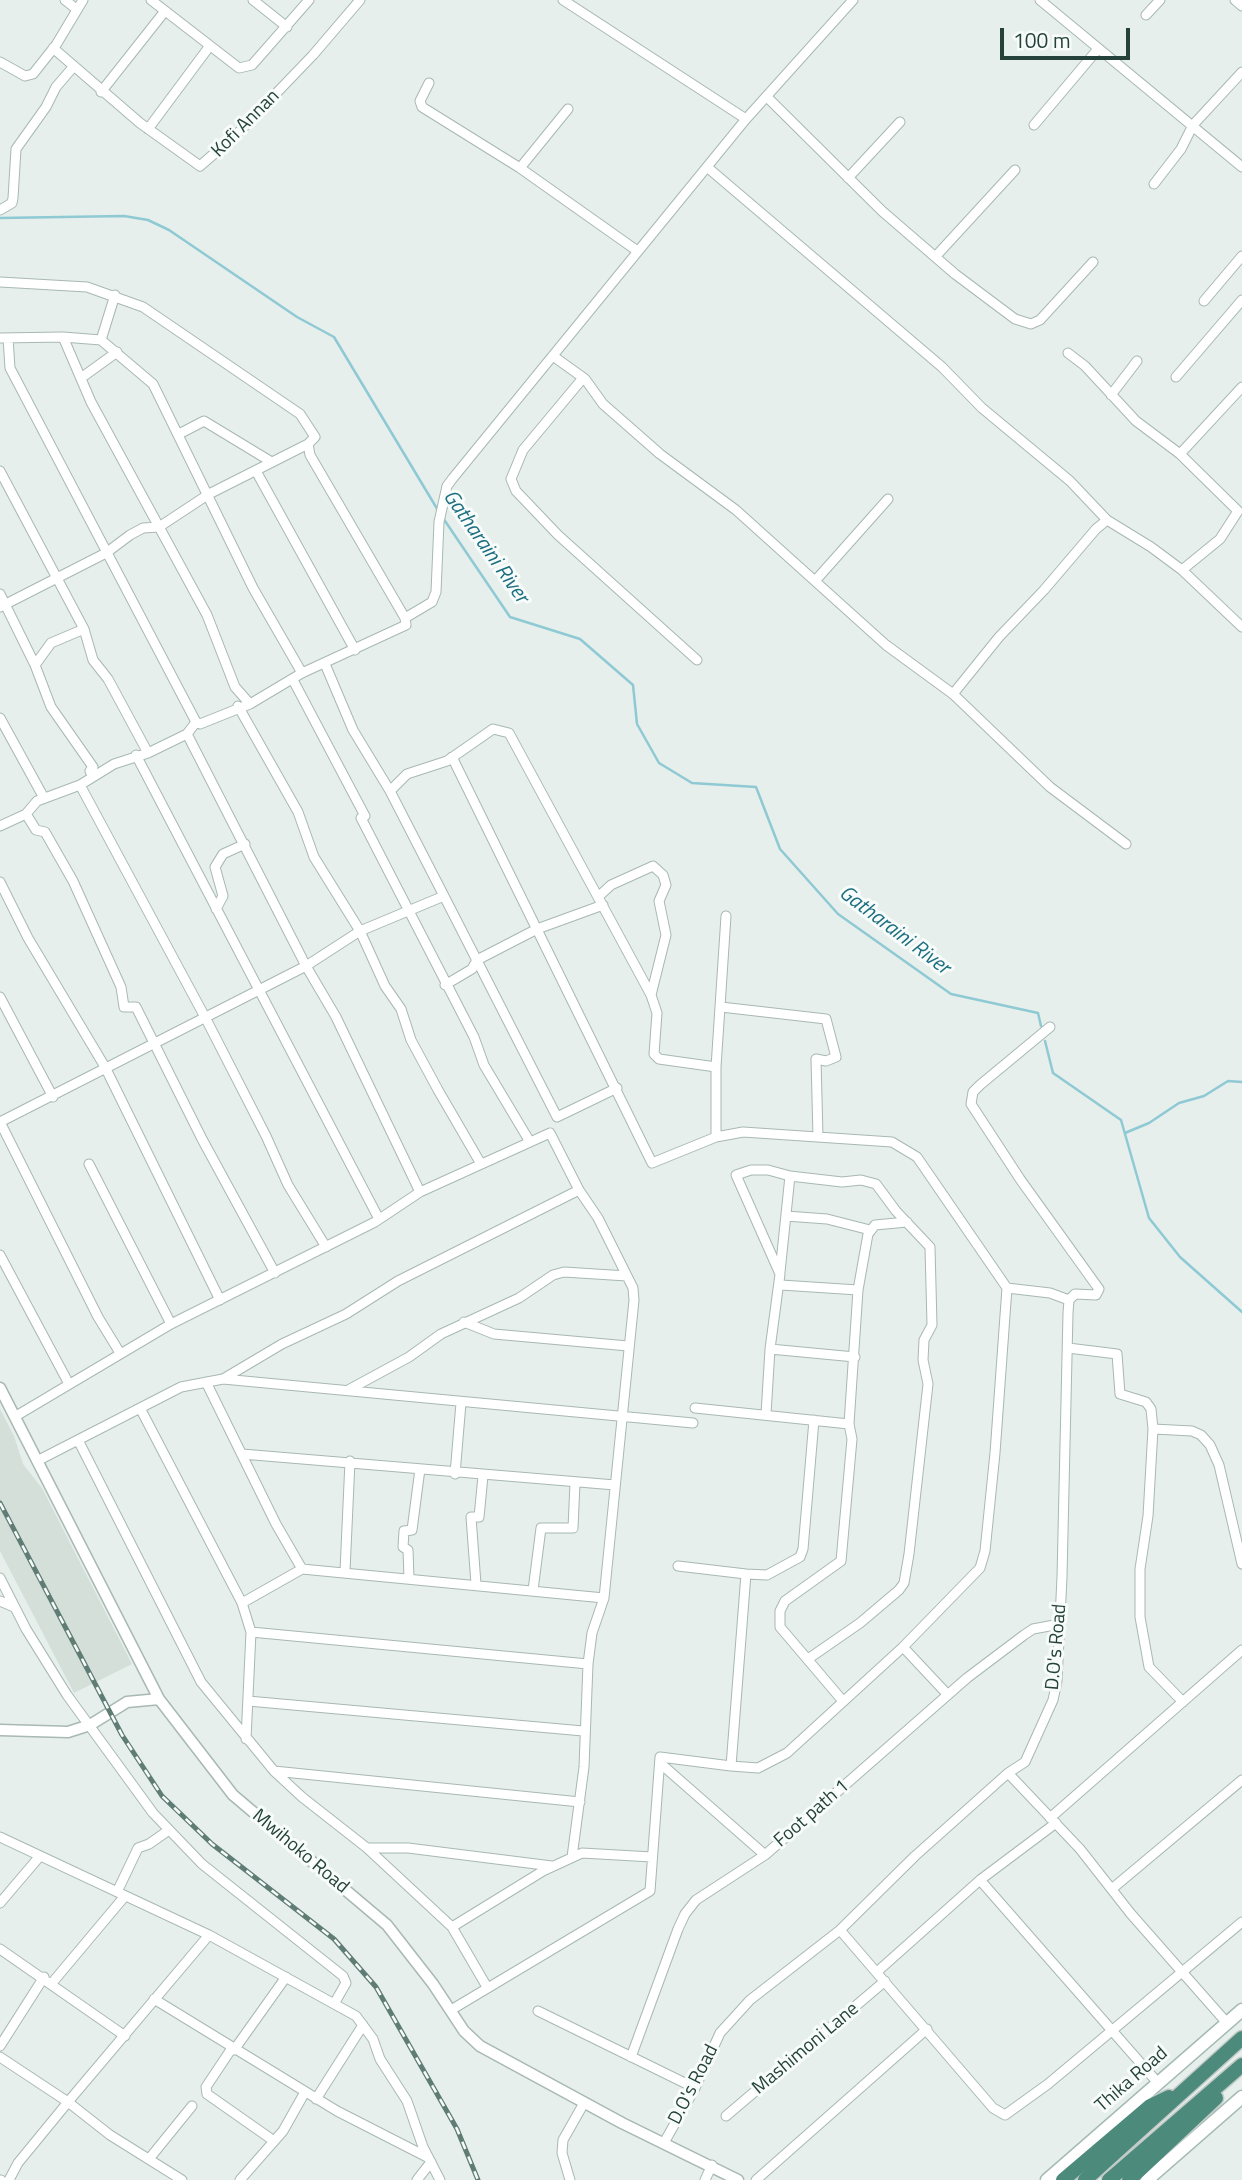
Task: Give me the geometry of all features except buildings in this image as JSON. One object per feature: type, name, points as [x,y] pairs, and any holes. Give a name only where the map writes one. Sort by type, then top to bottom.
[{"type":"highway","name":"Thika Road","points":[[1085,2180],[1242,2038]]},
{"type":"highway","points":[[1109,2180],[1242,2067]]},
{"type":"highway","points":[[1129,2180],[1201,2114],[1242,2067]]},
{"type":"highway","points":[[1063,2180],[1150,2106],[1177,2094]]},
{"type":"main road","name":"Thika Road","points":[[1047,2180],[1242,2010]]},
{"type":"main road","points":[[1147,2180],[1242,2097]]},
{"type":"street","points":[[65,0],[75,8]]},
{"type":"street","points":[[0,62],[25,76],[30,75],[53,48],[75,8],[83,0]]},
{"type":"street","points":[[151,0],[234,67],[247,68],[309,0]]},
{"type":"street","points":[[253,0],[287,27]]},
{"type":"street","name":"Kofi Annan","points":[[53,48],[101,92],[196,166],[206,164],[313,55],[360,0]]},
{"type":"street","points":[[563,0],[746,119]]},
{"type":"street","points":[[196,723],[200,724],[238,706],[250,704],[302,673],[402,629],[405,618],[432,602],[436,592],[439,522],[447,486],[636,250],[746,119],[853,0]]},
{"type":"street","points":[[1040,0],[1151,94],[1242,166]]},
{"type":"street","points":[[1146,15],[1160,0]]},
{"type":"street","points":[[1235,0],[1242,6]]},
{"type":"street","points":[[101,92],[165,11]]},
{"type":"street","points":[[148,129],[209,47]]},
{"type":"street","points":[[1034,125],[1098,49]]},
{"type":"street","points":[[0,210],[12,203],[16,149],[46,107],[56,87],[74,66]]},
{"type":"street","points":[[1154,184],[1181,149],[1193,125],[1242,72]]},
{"type":"street","points":[[429,83],[420,101],[422,107],[520,168],[636,250]]},
{"type":"street","points":[[768,97],[848,178],[1001,310],[1031,324],[1045,316],[1093,262]]},
{"type":"street","points":[[520,168],[568,108]]},
{"type":"street","points":[[848,178],[900,122]]},
{"type":"street","points":[[707,167],[942,367],[982,408],[1070,481],[1107,520],[1152,547],[1182,570],[1242,627]]},
{"type":"street","points":[[936,256],[1015,170]]},
{"type":"street","points":[[1204,301],[1242,256]]},
{"type":"street","points":[[0,282],[87,287],[116,295],[155,313],[300,414],[315,437],[308,444],[209,494],[159,527],[143,528],[106,552],[54,576],[3,606]]},
{"type":"street","points":[[101,340],[116,295]]},
{"type":"street","points":[[1176,377],[1242,300]]},
{"type":"street","points":[[63,337],[81,379],[206,615],[235,687],[250,704]]},
{"type":"street","points":[[196,723],[10,368],[4,338],[63,337],[101,340],[153,384],[253,588],[302,673]]},
{"type":"street","points":[[81,379],[117,352]]},
{"type":"street","points":[[1068,353],[1085,366],[1136,421],[1180,454],[1240,512],[1220,539],[1182,570]]},
{"type":"street","points":[[553,356],[583,377],[603,404],[660,454],[736,510],[886,645],[953,694],[1050,787],[1126,844]]},
{"type":"street","points":[[1111,395],[1137,360]]},
{"type":"street","points":[[583,377],[523,450],[511,479],[516,491],[558,535],[698,660]]},
{"type":"street","points":[[1180,454],[1242,387]]},
{"type":"street","points":[[179,434],[204,421],[270,461]]},
{"type":"street","points":[[308,444],[310,454],[405,618]]},
{"type":"street","points":[[0,471],[83,629],[93,660],[108,679],[148,753]]},
{"type":"street","points":[[256,471],[355,650]]},
{"type":"street","points":[[816,581],[888,499]]},
{"type":"street","points":[[953,694],[999,637],[1107,520]]},
{"type":"street","points":[[0,594],[3,606],[35,665],[51,707],[93,767],[90,771],[93,777]]},
{"type":"street","points":[[35,665],[51,643],[83,629]]},
{"type":"street","points":[[325,664],[353,730],[390,790],[559,1118],[617,1088]]},
{"type":"street","points":[[293,680],[365,816],[361,818],[407,913],[421,932],[445,985],[474,1037],[484,1065],[530,1142]]},
{"type":"street","points":[[238,706],[298,811],[314,858],[360,931],[385,986],[401,1009],[411,1040],[459,1131],[481,1164]]},
{"type":"street","points":[[0,718],[44,798]]},
{"type":"street","points":[[0,826],[26,814],[44,798],[80,785],[114,764],[148,753],[187,734],[196,723]]},
{"type":"street","points":[[390,790],[407,774],[452,757],[493,729],[509,733],[652,995],[657,1013],[654,1054],[659,1059],[716,1067]]},
{"type":"street","points":[[187,734],[306,966],[336,1017],[420,1192]]},
{"type":"street","points":[[136,755],[379,1219]]},
{"type":"street","points":[[451,2010],[647,1894],[660,1757],[758,1768],[779,1759],[903,1647],[976,1573],[984,1556],[1007,1288],[917,1157],[892,1142],[743,1132],[716,1137],[652,1163],[452,757]]},
{"type":"street","points":[[80,785],[206,1019],[288,1185],[326,1247]]},
{"type":"street","points":[[26,814],[36,830],[45,832],[73,881],[121,987],[124,1007],[136,1007],[202,1139],[275,1273]]},
{"type":"street","points":[[216,909],[223,896],[215,867],[223,854],[245,844]]},
{"type":"street","points":[[445,985],[472,969],[477,960],[537,929],[601,901],[611,885],[653,866],[663,875],[666,885],[659,901],[666,935],[652,995]]},
{"type":"street","points":[[0,882],[28,938],[105,1067],[220,1300]]},
{"type":"street","points":[[120,1353],[98,1317],[0,1122],[53,1097],[138,1049],[156,1045],[306,966],[360,931],[444,896]]},
{"type":"street","points":[[716,1137],[716,1067],[726,916]]},
{"type":"street","points":[[0,997],[53,1097]]},
{"type":"street","points":[[720,1007],[826,1019],[836,1058],[826,1061],[816,1059],[818,1137]]},
{"type":"street","points":[[1007,1288],[1050,1293],[1069,1300],[1074,1294],[1096,1295],[1099,1289],[1020,1179],[971,1104],[973,1092],[980,1085],[1050,1027]]},
{"type":"street","points":[[16,1416],[171,1324],[379,1219],[420,1192],[550,1133],[579,1190],[598,1218],[627,1276],[634,1300],[604,1598],[592,1633],[588,1664],[580,1802],[572,1857]]},
{"type":"street","points":[[89,1164],[171,1324]]},
{"type":"street","points":[[780,1274],[736,1175],[751,1170],[783,1172],[790,1176],[842,1182],[861,1180],[876,1184],[930,1247],[932,1325],[924,1340],[922,1360],[928,1384],[904,1583],[860,1623],[808,1659]]},
{"type":"street","points":[[766,1414],[769,1349],[781,1285],[790,1176]]},
{"type":"street","points":[[223,1379],[282,1344],[346,1314],[398,1281],[579,1190]]},
{"type":"street","points":[[786,1216],[827,1219],[870,1230]]},
{"type":"street","points":[[842,1700],[780,1627],[780,1611],[785,1601],[841,1561],[852,1439],[849,1424],[858,1290],[870,1230],[874,1225],[907,1222]]},
{"type":"street","points":[[0,1255],[69,1384]]},
{"type":"street","points":[[348,1390],[464,1322],[519,1298],[543,1280],[564,1272],[627,1276]]},
{"type":"street","points":[[781,1285],[858,1290]]},
{"type":"street","name":"D.O's Road","points":[[665,2141],[695,2088],[720,2033],[750,2000],[840,1930],[915,1856],[1008,1773],[1026,1762],[1053,1700],[1060,1624],[1069,1300]]},
{"type":"street","points":[[464,1322],[494,1334],[628,1346]]},
{"type":"street","points":[[1068,1348],[1117,1354],[1121,1394],[1146,1402],[1151,1409],[1153,1429],[1148,1516],[1140,1569],[1140,1617],[1149,1667],[1183,1703]]},
{"type":"street","points":[[769,1349],[855,1357]]},
{"type":"street","points":[[37,1461],[181,1387],[223,1379],[260,1385],[348,1390],[461,1403],[693,1423]]},
{"type":"street","points":[[206,1382],[276,1524],[302,1569]]},
{"type":"street","name":"Mwihoko Road","points":[[0,1388],[159,1699],[233,1795],[387,1925],[464,2031],[480,2046],[584,2103],[665,2141],[738,2180]]},
{"type":"street","points":[[454,1474],[461,1403]]},
{"type":"street","points":[[139,1408],[242,1604],[251,1632],[246,1739]]},
{"type":"street","points":[[695,1408],[849,1424]]},
{"type":"street","points":[[678,1566],[767,1575],[800,1558],[814,1420]]},
{"type":"street","points":[[1153,1429],[1192,1431],[1210,1445],[1219,1465],[1242,1564]]},
{"type":"street","points":[[78,1440],[201,1682],[274,1771],[302,1797],[367,1847],[452,1927],[487,1987]]},
{"type":"street","points":[[242,1454],[350,1461],[454,1474],[615,1485]]},
{"type":"street","points":[[345,1572],[350,1461]]},
{"type":"street","points":[[409,1578],[408,1550],[403,1547],[404,1531],[412,1530],[420,1469]]},
{"type":"street","points":[[476,1584],[471,1517],[479,1517],[482,1476]]},
{"type":"street","points":[[533,1590],[541,1528],[573,1528],[575,1483]]},
{"type":"street","points":[[242,1604],[302,1569],[604,1598]]},
{"type":"street","points":[[731,1766],[746,1574]]},
{"type":"street","points":[[0,1578],[67,1695],[153,1813],[202,1864],[343,1976],[346,1983],[334,2004]]},
{"type":"street","points":[[0,1601],[15,1607]]},
{"type":"street","name":"Foot path 1","points":[[631,2057],[685,1914],[696,1900],[765,1855],[948,1695],[1032,1629],[1060,1624]]},
{"type":"street","points":[[251,1632],[588,1664]]},
{"type":"street","points":[[903,1647],[948,1695]]},
{"type":"street","points":[[878,1970],[1053,1821],[1242,1650]]},
{"type":"street","points":[[0,1730],[68,1732],[90,1724],[127,1702],[159,1699]]},
{"type":"street","points":[[248,1701],[583,1731]]},
{"type":"street","points":[[660,1763],[765,1855]]},
{"type":"street","points":[[274,1771],[580,1802]]},
{"type":"street","points":[[1008,1773],[1113,1888],[1131,1914],[1227,2022]]},
{"type":"street","points":[[1113,1888],[1242,1780]]},
{"type":"street","points":[[0,2046],[48,1980],[121,1894],[138,1848],[169,1830]]},
{"type":"street","points":[[0,1837],[209,1935],[356,2016],[407,2101],[440,2180]]},
{"type":"street","points":[[367,1847],[408,1848],[553,1867]]},
{"type":"street","points":[[452,1927],[553,1867],[582,1853],[652,1857]]},
{"type":"street","points":[[0,1903],[40,1856]]},
{"type":"street","points":[[981,1880],[1158,2083]]},
{"type":"street","points":[[840,1930],[878,1970],[993,2108],[1005,2115],[1048,2084],[1242,1922]]},
{"type":"street","points":[[9,2180],[18,2163],[209,1935]]},
{"type":"street","points":[[0,1949],[125,2036]]},
{"type":"street","points":[[274,2141],[207,2094],[206,2087],[286,1977]]},
{"type":"street","name":"Mashimoni Lane","points":[[726,2116],[885,1981]]},
{"type":"street","points":[[154,1999],[316,2099],[430,2160]]},
{"type":"street","points":[[538,2011],[695,2088]]},
{"type":"street","points":[[316,2099],[363,2025]]},
{"type":"street","points":[[756,2180],[927,2029]]},
{"type":"street","points":[[0,2057],[68,2102],[110,2135],[182,2180]]},
{"type":"street","points":[[240,2180],[274,2141],[305,2092]]},
{"type":"street","points":[[579,2180],[568,2177],[562,2153],[563,2140],[584,2103]]},
{"type":"street","points":[[149,2159],[192,2105]]},
{"type":"street","points":[[417,2180],[430,2160]]},
{"type":"street","points":[[705,2180],[712,2165]]},
{"type":"shaded area","points":[[0,1409],[14,1436],[23,1464],[42,1488],[132,1664],[74,1693],[0,1551]]},
{"type":"waterway","name":"Gatharaini River","points":[[0,218],[124,216],[148,220],[169,230],[297,317],[334,337],[439,512]]},
{"type":"waterway","name":"Gatharaini River","points":[[443,518],[510,617],[580,639],[633,685],[637,724],[659,763],[692,783],[756,787],[780,849],[838,914],[951,994],[1038,1013],[1041,1026]]},
{"type":"waterway","name":"Gatharaini River","points":[[1045,1041],[1053,1073],[1121,1120],[1149,1218],[1180,1257],[1242,1312]]},
{"type":"waterway","points":[[1125,1133],[1149,1123],[1179,1103],[1204,1096],[1228,1081],[1242,1082]]},
{"type":"railway","points":[[0,1503],[122,1735],[162,1796],[212,1844],[334,1939],[376,1987],[457,2129],[478,2180]]}]
